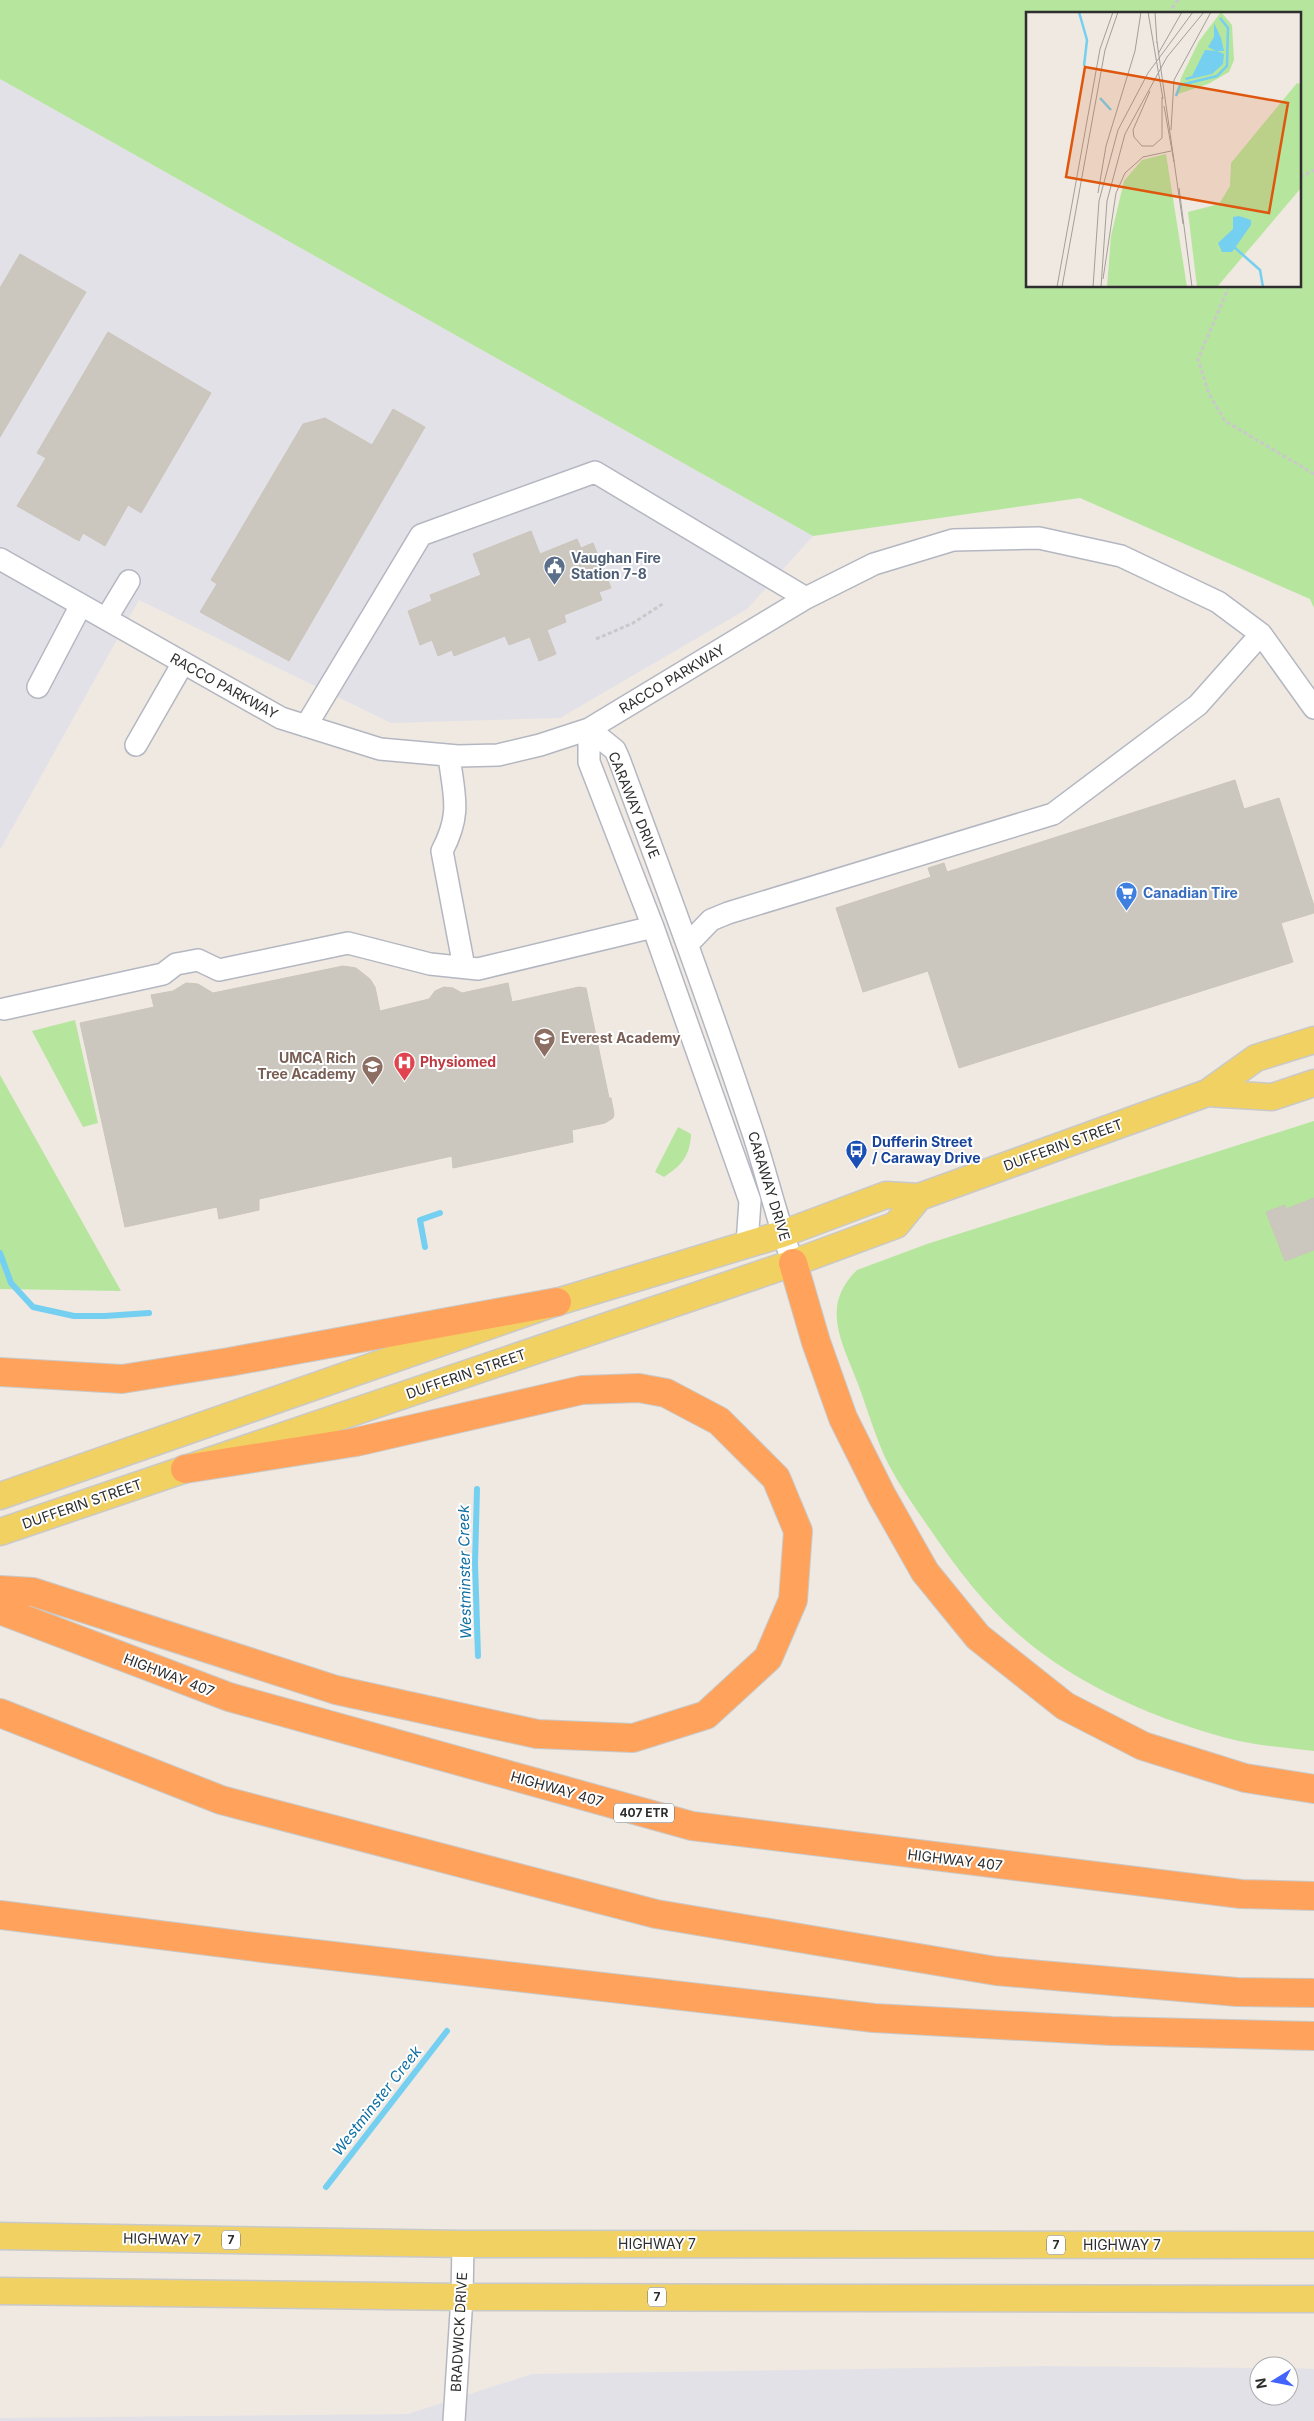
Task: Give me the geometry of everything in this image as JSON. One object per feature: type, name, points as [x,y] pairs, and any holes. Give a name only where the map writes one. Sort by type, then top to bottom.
[{"type":"highway","points":[[793,1262],[816,1342],[843,1418],[882,1496],[925,1572],[978,1637],[1065,1706],[1143,1746],[1245,1778],[1314,1789]]},
{"type":"highway","points":[[0,1372],[122,1378],[229,1362],[557,1302]]},
{"type":"highway","points":[[0,1590],[33,1592],[241,1661],[336,1690],[537,1734],[633,1738],[706,1715],[768,1658],[792,1600],[798,1531],[776,1478],[719,1421],[666,1393],[639,1388],[582,1390],[356,1442],[185,1469]]},
{"type":"highway","name":"HIGHWAY 407","points":[[0,1610],[229,1697],[692,1826],[1241,1894],[1314,1896]]},
{"type":"highway","points":[[0,1713],[221,1800],[656,1914],[996,1971],[1237,1992],[1314,1993]]},
{"type":"highway","points":[[0,1915],[332,1957],[874,2018],[1111,2032],[1314,2036]]},
{"type":"main road","name":"DUFFERIN STREET","points":[[0,1496],[557,1302],[782,1234],[886,1195],[919,1197],[1206,1093],[1256,1058],[1314,1040]]},
{"type":"main road","name":"DUFFERIN STREET","points":[[1206,1093],[1272,1097],[1314,1083]]},
{"type":"main road","name":"DUFFERIN STREET","points":[[0,1532],[793,1262],[896,1225],[919,1197]]},
{"type":"main road","name":"HIGHWAY 7","points":[[0,2236],[463,2244],[1314,2245]]},
{"type":"main road","name":"7","points":[[0,2291],[462,2297],[1314,2299]]},
{"type":"street","points":[[306,726],[422,535],[595,472],[806,598]]},
{"type":"street","name":"RACCO PARKWAY","points":[[0,559],[281,718],[380,749],[450,756],[498,754],[540,745],[589,729],[806,598],[874,564],[953,540],[1039,538],[1121,556],[1218,602],[1261,634],[1314,708]]},
{"type":"street","points":[[106,620],[129,580]]},
{"type":"street","points":[[38,687],[80,605]]},
{"type":"street","points":[[688,944],[711,920],[728,913],[1053,814],[1198,705],[1261,634]]},
{"type":"street","points":[[136,745],[183,663]]},
{"type":"street","name":"CARAWAY DRIVE","points":[[589,729],[588,762],[653,927],[750,1201],[746,1244]]},
{"type":"street","name":"CARAWAY DRIVE","points":[[589,729],[615,750],[688,944],[754,1135],[782,1234],[793,1262]]},
{"type":"street","points":[[450,756],[456,811],[451,834],[442,851],[464,967]]},
{"type":"street","points":[[4,1009],[163,974],[176,964],[198,960],[219,970],[348,943],[430,964],[478,969],[653,927]]},
{"type":"street","name":"BRADWICK DRIVE","points":[[454,2421],[462,2297],[463,2244]]},
{"type":"path","points":[[1170,12],[1176,2],[1180,0]]},
{"type":"path","points":[[1302,177],[1314,170]]},
{"type":"path","points":[[1227,288],[1198,359],[1209,394],[1225,421],[1314,474]]},
{"type":"path","points":[[596,639],[634,623],[664,603]]},
{"type":"shaded area","points":[[0,79],[813,536],[747,609],[560,718],[391,723],[139,600],[0,850]]},
{"type":"shaded area","points":[[1045,2366],[1249,2368],[1249,2406],[1299,2406],[1299,2368],[1314,2369],[1314,2421],[0,2421],[0,2418],[408,2414],[532,2374]]},
{"type":"green space","points":[[0,0],[1314,0],[1314,608],[1310,599],[1080,498],[813,536],[0,79]]},
{"type":"green space","points":[[75,1020],[98,1123],[83,1127],[32,1031]]},
{"type":"green space","points":[[0,1075],[121,1291],[0,1289]]},
{"type":"green space","points":[[1314,1121],[1314,1751],[1239,1741],[1180,1724],[1151,1713],[1121,1700],[1065,1669],[1040,1652],[1005,1622],[972,1587],[934,1535],[889,1465],[877,1438],[841,1340],[837,1312],[839,1298],[846,1284],[857,1270],[927,1244]]},
{"type":"green space","points":[[678,1127],[691,1134],[689,1148],[680,1164],[664,1177],[655,1172]]},
{"type":"building","points":[[20,254],[86,292],[0,437],[0,288]]},
{"type":"building","points":[[108,332],[211,393],[141,513],[128,505],[105,546],[83,533],[79,541],[17,506],[46,458],[37,453]]},
{"type":"building","points":[[393,409],[425,427],[289,661],[200,612],[217,584],[211,580],[303,424],[325,418],[372,445]]},
{"type":"building","points":[[531,531],[540,554],[577,539],[581,548],[593,543],[611,588],[599,592],[602,600],[564,615],[566,622],[547,630],[556,654],[539,661],[530,637],[509,645],[505,636],[454,656],[452,650],[438,656],[432,640],[420,645],[408,611],[432,601],[430,595],[481,575],[473,554]]},
{"type":"building","points":[[1235,780],[1244,809],[1279,798],[1314,906],[1314,913],[1281,923],[1293,962],[959,1068],[928,971],[863,992],[836,908],[931,877],[928,868],[944,863],[947,872]]},
{"type":"building","points":[[343,966],[356,968],[370,979],[375,987],[380,1011],[429,999],[435,991],[444,987],[453,988],[462,993],[508,983],[512,1002],[579,987],[586,988],[609,1098],[611,1098],[613,1118],[605,1123],[572,1130],[573,1142],[453,1168],[452,1156],[259,1199],[259,1210],[219,1219],[217,1207],[125,1227],[80,1023],[154,1007],[151,995],[173,991],[186,983],[198,984],[213,993]]},
{"type":"building","points":[[1314,1198],[1314,1250],[1285,1261],[1266,1212],[1285,1205],[1286,1209]]},
{"type":"waterway","name":"Westminster Creek","points":[[425,1247],[420,1220],[440,1213]]},
{"type":"waterway","points":[[0,1253],[11,1283],[33,1307],[74,1316],[149,1313]]},
{"type":"waterway","name":"Westminster Creek","points":[[477,1489],[475,1563],[478,1656]]},
{"type":"waterway","name":"Westminster Creek","points":[[326,2187],[447,2031]]},
{"type":"place","name":"Vaughan Fire Station 7-8","points":[[555,585]]},
{"type":"place","name":"Canadian Tire","points":[[1127,912]]},
{"type":"place","name":"Everest Academy","points":[[545,1057]]},
{"type":"place","name":"Physiomed","points":[[404,1081]]},
{"type":"place","name":"UMCA Rich Tree Academy","points":[[372,1085]]},
{"type":"place","name":"Dufferin Street / Caraway Drive","points":[[856,1169]]}]
